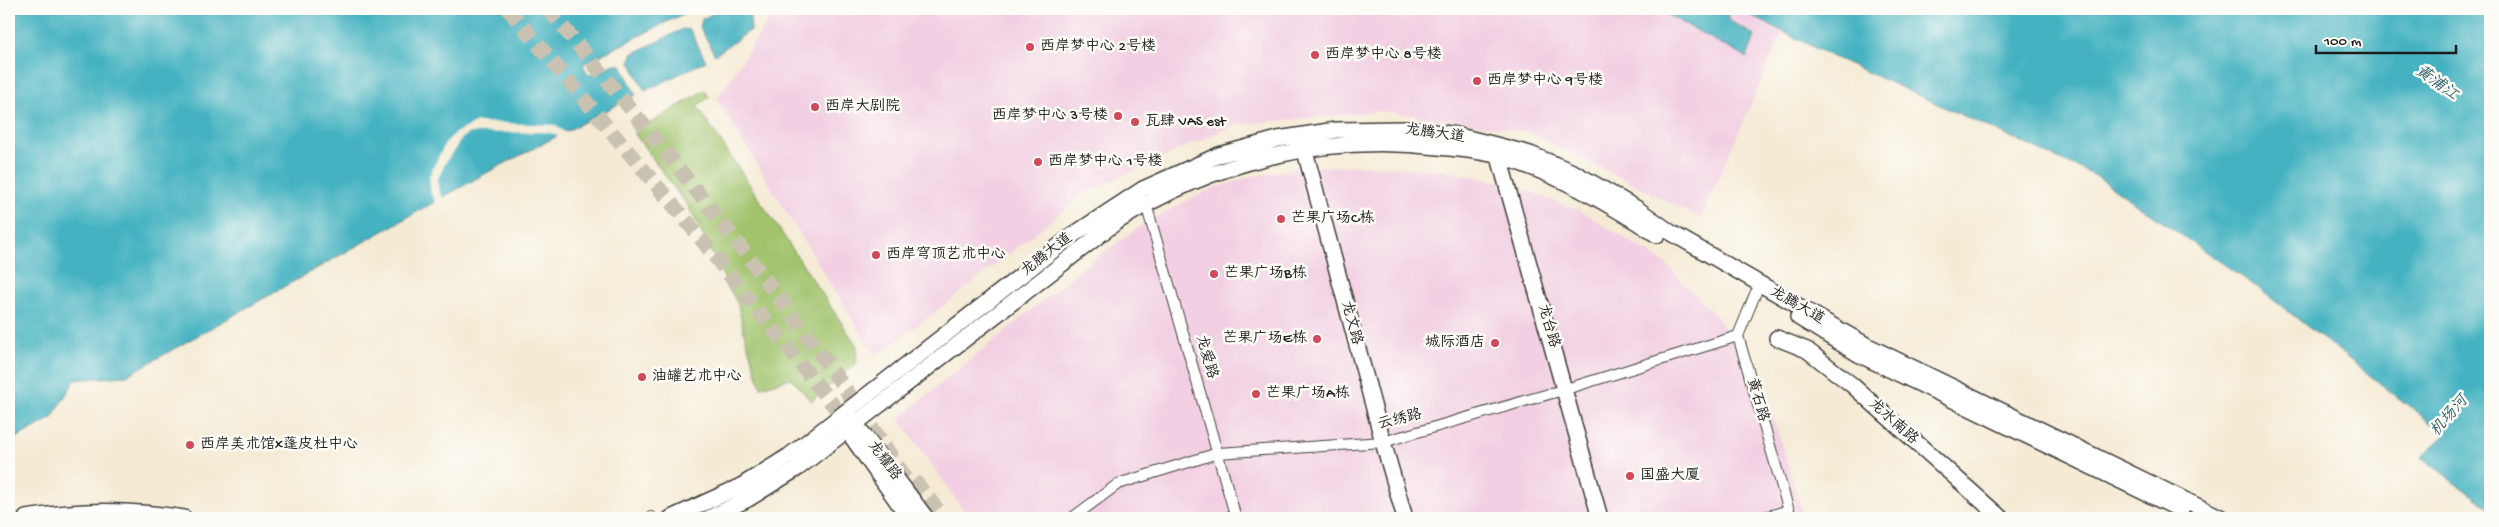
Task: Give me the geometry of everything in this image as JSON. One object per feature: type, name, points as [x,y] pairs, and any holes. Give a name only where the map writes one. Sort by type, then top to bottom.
[{"type":"main road","name":"龙腾大道","points":[[671,518],[718,498],[764,472],[846,417],[1082,247],[1146,204],[1186,184],[1302,136]]},
{"type":"main road","name":"龙腾大道","points":[[709,518],[772,485],[846,417],[1073,235],[1125,199],[1162,179],[1219,155],[1302,136],[1474,150],[1496,145],[1551,176],[1593,196],[1757,288],[1866,345],[2222,518]]},
{"type":"main road","name":"龙文路","points":[[1302,136],[1383,442],[1406,518]]},
{"type":"main road","name":"龙台路","points":[[1496,145],[1566,389],[1600,518]]},
{"type":"main road","name":"龙腾大道","points":[[1757,288],[1860,355],[2200,518]]},
{"type":"main road","name":"龙水南路","points":[[1777,338],[1807,350],[1852,385],[2001,518]]},
{"type":"main road","name":"龙耀路","points":[[846,417],[909,518]]},
{"type":"main road","name":"龙耀路","points":[[846,417],[926,518]]},
{"type":"main road","points":[[26,518],[88,510],[119,510],[184,518]]},
{"type":"street","name":"龙爱路","points":[[1146,204],[1236,518]]},
{"type":"street","points":[[1738,336],[1757,288]]},
{"type":"street","name":"云绣路","points":[[1072,518],[1118,484],[1218,453],[1383,442],[1566,389],[1738,336]]},
{"type":"street","name":"黄石路","points":[[1738,336],[1790,514]]},
{"type":"street","points":[[1762,518],[1790,514]]},
{"type":"shaded area","points":[[772,9],[1787,9],[1792,11],[1701,218],[1529,132],[1382,111],[1234,125],[1084,194],[931,316],[875,356],[717,99],[772,15]]},
{"type":"shaded area","points":[[1360,165],[1437,170],[1506,183],[1579,210],[1665,263],[1718,319],[1762,380],[1804,518],[969,518],[899,418],[1085,266],[1139,227],[1180,204],[1214,188],[1250,177],[1299,168]]},
{"type":"green space","points":[[705,90],[709,97],[697,106],[857,346],[856,364],[811,401],[791,378],[761,387],[745,337],[738,305],[689,208],[634,133]]},
{"type":"water","points":[[9,9],[693,9],[583,64],[588,75],[614,64],[621,65],[636,95],[479,177],[126,376],[75,380],[52,418],[9,442]]},
{"type":"water","points":[[722,9],[757,9],[750,17],[751,30],[715,55],[700,27],[702,19]]},
{"type":"water","points":[[1657,9],[1731,9],[1727,19],[1755,36],[1747,58]]},
{"type":"water","points":[[1738,9],[2490,9],[2490,509],[2421,457],[2446,435],[2258,288],[2096,176],[1827,54]]},
{"type":"water","points":[[683,29],[690,30],[706,61],[645,91],[630,62],[632,54]]},
{"type":"pier","points":[[477,122],[555,125],[567,134],[559,138],[555,134],[543,132],[470,133],[463,137],[445,163],[437,181],[439,191],[444,200],[437,204],[431,194],[429,176],[446,142],[455,133]]},
{"type":"tunnel","points":[[508,9],[689,224],[849,425]]},
{"type":"tunnel","points":[[548,9],[740,246],[830,368],[916,494]]},
{"type":"tunnel","points":[[914,480],[944,518]]},
{"type":"place","name":"西岸梦中心 2号楼","points":[[1030,47]]},
{"type":"place","name":"西岸梦中心 8号楼","points":[[1315,55]]},
{"type":"place","name":"西岸梦中心 9号楼","points":[[1477,81]]},
{"type":"place","name":"西岸大剧院","points":[[815,107]]},
{"type":"place","name":"西岸梦中心 3号楼","points":[[1118,116]]},
{"type":"place","name":"瓦肆 VAS est","points":[[1135,122]]},
{"type":"place","name":"西岸梦中心 1号楼","points":[[1038,162]]},
{"type":"place","name":"芒果广场C栋","points":[[1281,219]]},
{"type":"place","name":"西岸穹顶艺术中心","points":[[876,255]]},
{"type":"place","name":"芒果广场B栋","points":[[1214,274]]},
{"type":"place","name":"芒果广场E栋","points":[[1317,339]]},
{"type":"place","name":"城际酒店","points":[[1495,343]]},
{"type":"place","name":"油罐艺术中心","points":[[642,377]]},
{"type":"place","name":"芒果广场A栋","points":[[1256,394]]},
{"type":"place","name":"西岸美术馆x蓬皮杜中心","points":[[190,445]]},
{"type":"place","name":"国盛大厦","points":[[1630,476]]},
{"type":"water label","name":"黄浦江","points":[[2436,84]]},
{"type":"water label","name":"机场河","points":[[2450,417]]}]
